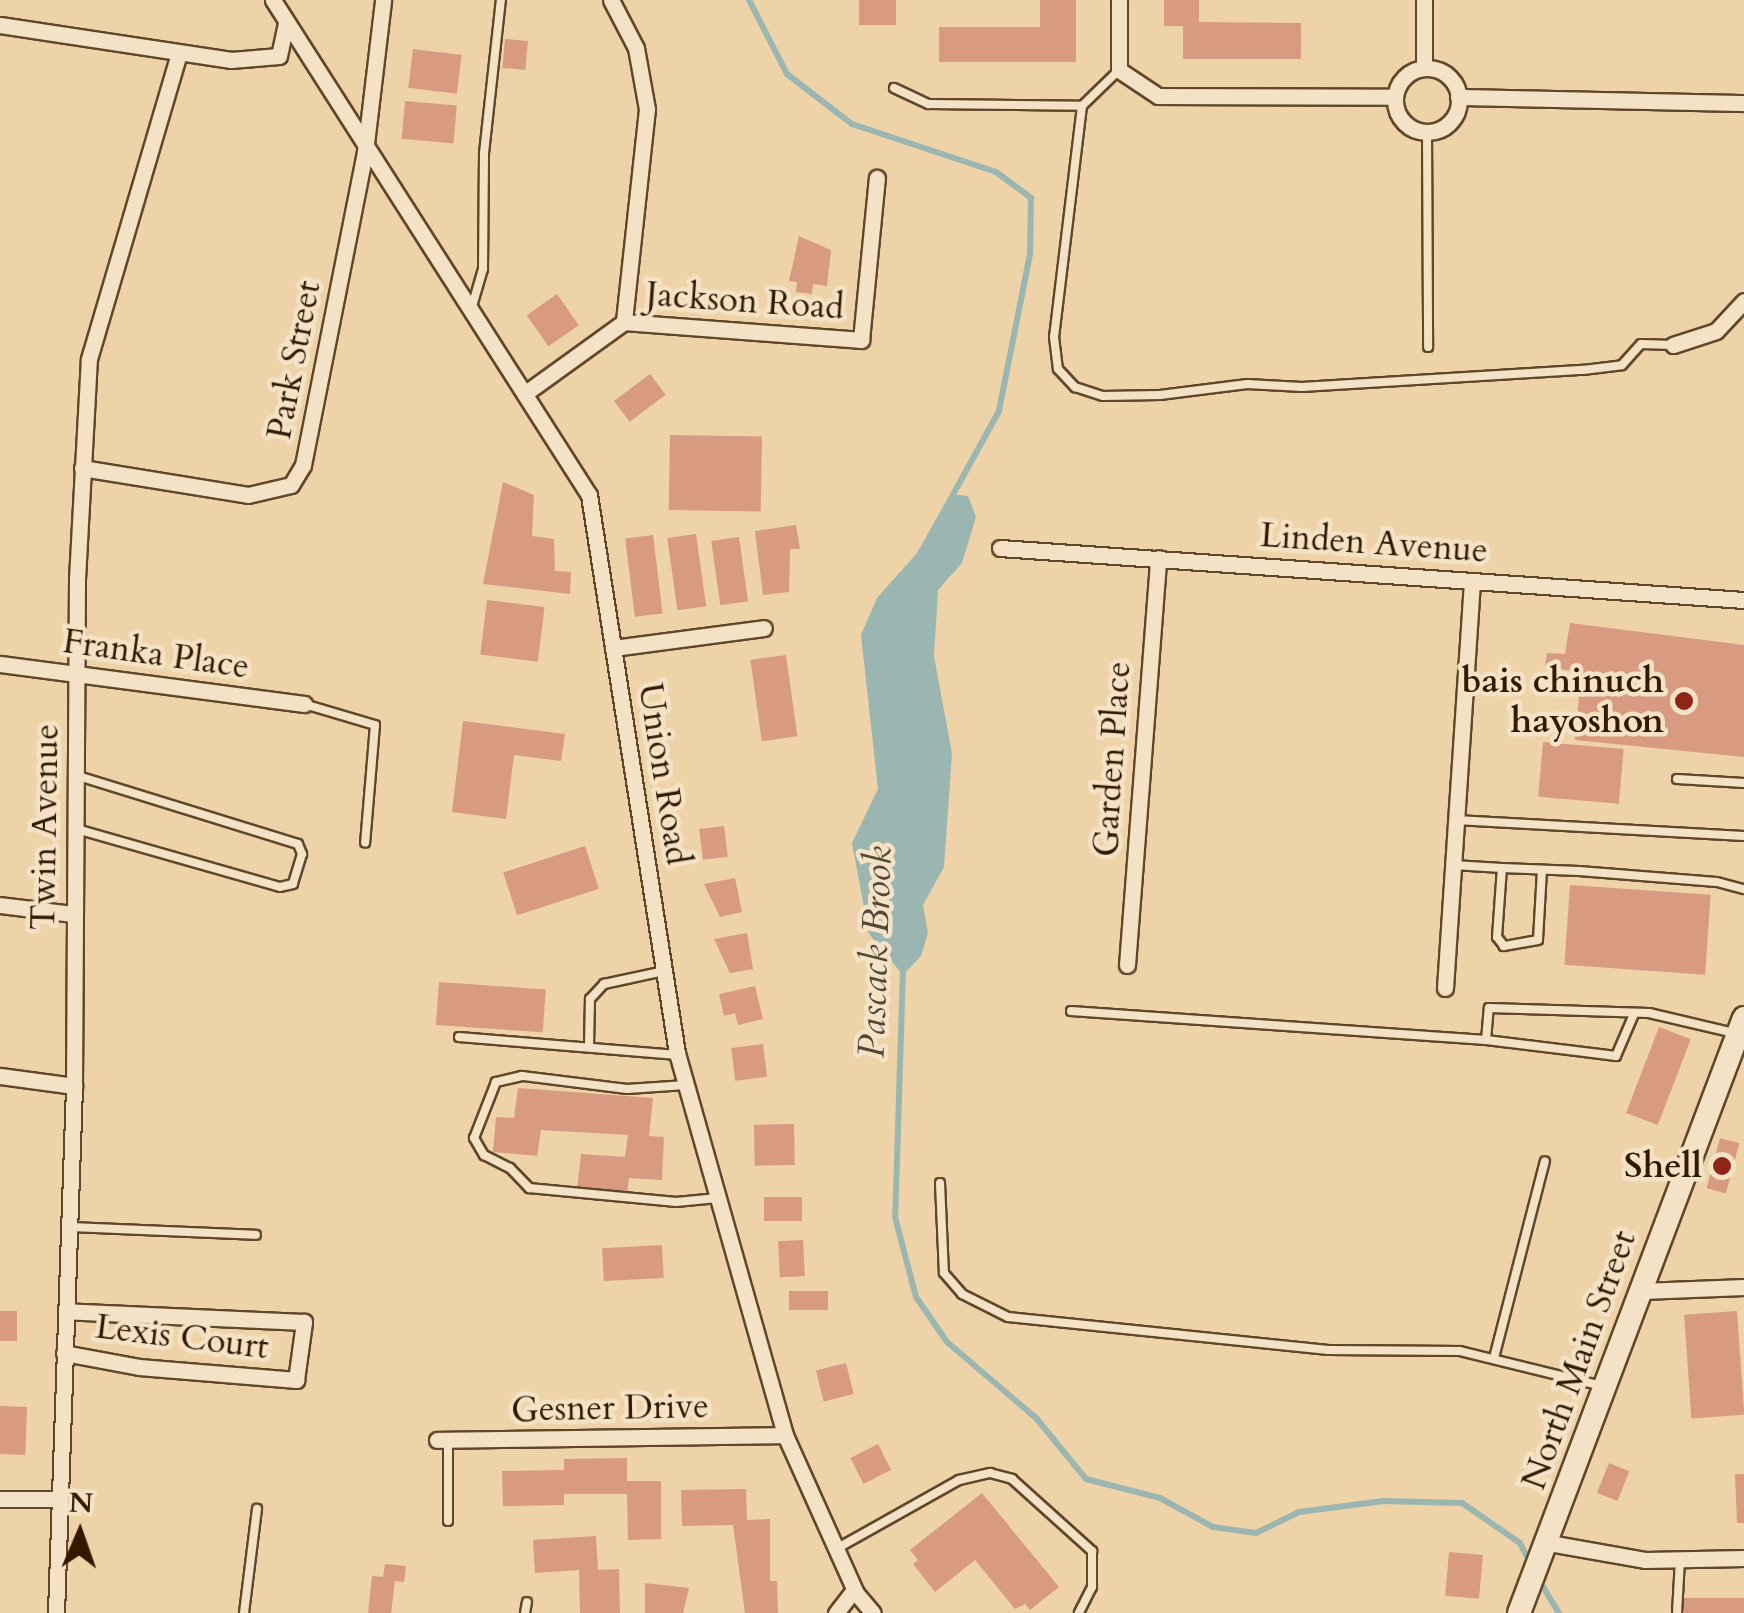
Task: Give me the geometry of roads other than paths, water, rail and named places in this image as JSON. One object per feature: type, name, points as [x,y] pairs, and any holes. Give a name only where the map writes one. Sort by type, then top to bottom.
[{"type":"main road","name":"North Main Street","points":[[1520,1613],[1742,1028]]},
{"type":"street","name":"Union Road","points":[[273,0],[366,152],[527,392],[589,495],[678,1055],[785,1435],[854,1590],[873,1613]]},
{"type":"street","name":"Park Street","points":[[82,468],[248,496],[291,486],[304,465],[366,152],[383,0]]},
{"type":"street","points":[[610,0],[636,48],[647,109],[624,322]]},
{"type":"street","points":[[1119,0],[1119,70],[1158,96],[1394,98]]},
{"type":"street","points":[[1424,0],[1424,68]]},
{"type":"street","points":[[0,25],[179,54],[279,56],[286,24]]},
{"type":"street","name":"Twin Avenue","points":[[56,1613],[74,1086],[76,674],[89,358],[179,54]]},
{"type":"street","points":[[1424,68],[1445,74],[1458,97],[1450,122],[1427,132],[1405,124],[1394,98],[1404,78],[1424,68]]},
{"type":"street","points":[[1458,97],[1744,102]]},
{"type":"street","name":"Jackson Road","points":[[527,392],[624,322],[861,340],[878,178]]},
{"type":"street","points":[[1673,345],[1716,331],[1744,301]]},
{"type":"street","name":"Linden Avenue","points":[[1000,548],[1744,600]]},
{"type":"street","name":"Garden Place","points":[[1127,965],[1158,558]]},
{"type":"street","points":[[1445,988],[1472,581]]},
{"type":"street","points":[[614,648],[764,628]]},
{"type":"street","name":"Franka Place","points":[[0,664],[304,704]]},
{"type":"street","points":[[0,905],[73,914]]},
{"type":"street","points":[[0,1076],[74,1086]]},
{"type":"street","points":[[1642,1291],[1744,1286]]},
{"type":"street","name":"Lexis Court","points":[[64,1352],[138,1367],[296,1380],[304,1322],[66,1311]]},
{"type":"street","name":"Gesner Drive","points":[[443,1440],[785,1435]]},
{"type":"street","points":[[0,1499],[58,1500]]},
{"type":"street","points":[[1545,1551],[1680,1559],[1744,1558]]},
{"type":"street","points":[[836,1613],[854,1590]]},
{"type":"lane","points":[[471,310],[484,269],[484,153],[500,0]]},
{"type":"lane","points":[[1119,70],[1082,106],[1054,337],[1058,368],[1075,387],[1103,396],[1160,395],[1248,384],[1302,387],[1583,370],[1622,365],[1641,344],[1673,345]]},
{"type":"lane","points":[[894,88],[929,104],[1082,106]]},
{"type":"lane","points":[[1427,132],[1428,347]]},
{"type":"lane","points":[[304,704],[375,726],[365,843]]},
{"type":"lane","points":[[74,828],[280,887],[293,884],[302,854],[298,844],[75,775]]},
{"type":"lane","points":[[1677,780],[1744,783]]},
{"type":"lane","points":[[1456,820],[1744,836]]},
{"type":"lane","points":[[1453,866],[1717,882],[1744,889]]},
{"type":"lane","points":[[1502,868],[1497,937],[1504,946],[1538,940],[1542,870]]},
{"type":"lane","points":[[589,1046],[590,999],[604,984],[664,972]]},
{"type":"lane","points":[[1486,1040],[1488,1008],[1634,1014],[1742,1028]]},
{"type":"lane","points":[[1071,1011],[1486,1040],[1616,1056],[1634,1014]]},
{"type":"lane","points":[[459,1037],[678,1055]]},
{"type":"lane","points":[[686,1084],[626,1089],[522,1076],[496,1082],[474,1138],[484,1155],[510,1168],[529,1188],[676,1202],[718,1198]]},
{"type":"lane","points":[[1494,1358],[1545,1161]]},
{"type":"lane","points":[[940,1183],[944,1273],[962,1294],[1008,1317],[1328,1350],[1460,1351],[1606,1387]]},
{"type":"lane","points":[[69,1227],[256,1235]]},
{"type":"lane","points":[[443,1440],[448,1521]]},
{"type":"lane","points":[[836,1549],[959,1480],[990,1473],[1012,1479],[1092,1552],[1092,1587],[1078,1613]]},
{"type":"lane","points":[[244,1613],[257,1510]]},
{"type":"lane","points":[[1676,1613],[1680,1559]]},
{"type":"lane","points":[[525,1613],[526,1602]]},
{"type":"water","points":[[951,494],[968,496],[976,517],[962,563],[938,590],[934,656],[952,754],[944,867],[923,905],[928,933],[921,956],[903,975],[869,934],[852,843],[878,789],[861,635],[877,598],[917,553]]},
{"type":"waterway","name":"Pascack Brook","points":[[749,0],[787,74],[852,124],[996,172],[1031,198],[1030,254],[999,411],[916,562]]},
{"type":"waterway","name":"Pascack Brook","points":[[903,969],[895,1217],[916,1297],[947,1342],[1037,1419],[1086,1479],[1160,1498],[1213,1527],[1256,1533],[1299,1512],[1383,1501],[1462,1503],[1520,1543],[1531,1565]]},
{"type":"waterway","name":"Pascack Brook","points":[[1539,1580],[1559,1613]]},
{"type":"place","name":"bais chinuch hayoshon","points":[[1684,701]]},
{"type":"place","name":"Shell","points":[[1722,1166]]}]
